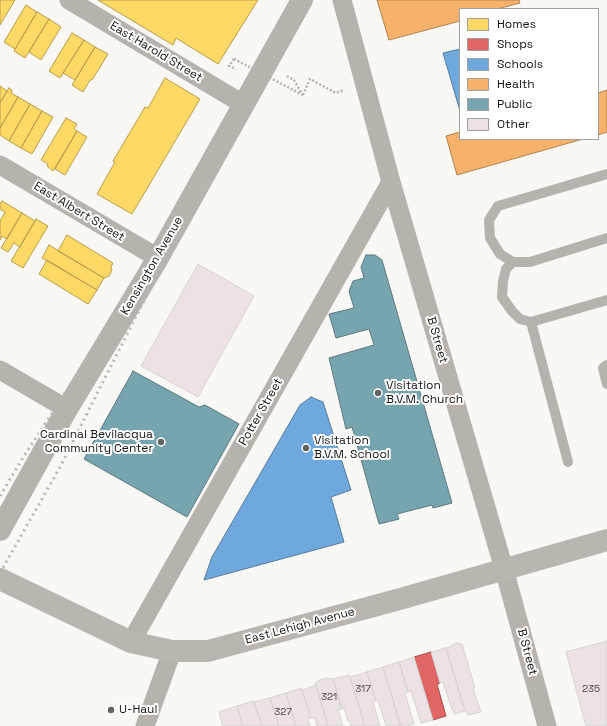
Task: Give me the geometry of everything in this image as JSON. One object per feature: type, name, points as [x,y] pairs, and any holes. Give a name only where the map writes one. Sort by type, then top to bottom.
[{"type":"main road","name":"East Lehigh Avenue","points":[[0,578],[131,642],[172,651],[208,651],[400,599],[607,540]]},
{"type":"street","name":"East Harold Street","points":[[69,0],[243,104]]},
{"type":"street","name":"Kensington Avenue","points":[[0,530],[67,409],[158,258],[302,0]]},
{"type":"street","name":"B Street","points":[[342,0],[391,182],[504,569],[547,726]]},
{"type":"street","name":"East Albert Street","points":[[0,165],[158,258]]},
{"type":"street","name":"Potter Street","points":[[131,642],[391,182]]},
{"type":"street","points":[[0,370],[67,409]]},
{"type":"street","points":[[145,726],[172,651]]},
{"type":"lane","points":[[607,174],[498,206],[489,220],[490,238],[500,254],[513,262],[530,262],[607,238]]},
{"type":"lane","points":[[513,262],[506,269],[503,281],[502,297],[520,319],[531,322],[607,300]]},
{"type":"lane","points":[[531,322],[568,462]]},
{"type":"lane","points":[[607,365],[603,368],[607,384]]},
{"type":"path","points":[[236,69],[229,66],[234,59],[302,95]]},
{"type":"path","points":[[287,76],[294,80],[302,95]]},
{"type":"path","points":[[302,95],[310,79],[336,93]]},
{"type":"building: Homes","points":[[0,0],[15,0],[0,25]]},
{"type":"building: Homes","points":[[98,0],[258,0],[218,64],[176,38],[173,45]]},
{"type":"building: Homes","points":[[26,5],[37,12],[15,49],[4,42]]},
{"type":"building: Homes","points":[[37,12],[49,19],[25,58],[14,51]]},
{"type":"building: Homes","points":[[49,19],[61,27],[41,60],[29,52]]},
{"type":"building: Homes","points":[[72,33],[84,40],[60,78],[49,71]]},
{"type":"building: Homes","points":[[84,40],[95,47],[75,80],[63,73]]},
{"type":"building: Homes","points":[[95,47],[108,54],[83,92],[72,85]]},
{"type":"building: Homes","points":[[165,78],[200,99],[132,214],[97,194],[115,162],[113,161],[145,107],[148,108]]},
{"type":"building: Homes","points":[[0,86],[7,91],[0,103]]},
{"type":"building: Homes","points":[[9,88],[12,90],[11,93],[18,97],[0,128],[0,103]]},
{"type":"building: Homes","points":[[18,97],[30,104],[9,141],[0,135],[0,128]]},
{"type":"building: Homes","points":[[30,104],[42,111],[21,148],[9,141]]},
{"type":"building: Homes","points":[[42,111],[53,117],[32,154],[21,148]]},
{"type":"building: Homes","points":[[66,118],[77,124],[74,129],[77,131],[53,171],[47,166],[48,164],[41,160]]},
{"type":"building: Homes","points":[[77,131],[87,137],[65,175],[55,169]]},
{"type":"building: Homes","points":[[2,201],[22,213],[7,239],[2,236],[0,240],[0,221],[5,212],[0,209],[0,204]]},
{"type":"building: Homes","points":[[22,213],[35,221],[20,247],[14,243],[8,252],[1,248]]},
{"type":"building: Homes","points":[[36,219],[48,226],[23,268],[11,261]]},
{"type":"building: Homes","points":[[67,235],[113,263],[109,276],[104,278],[58,251]]},
{"type":"building: Homes","points":[[49,245],[104,278],[97,290],[42,258]]},
{"type":"building: Homes","points":[[47,260],[97,290],[88,304],[39,274]]},
{"type":"building: Shops","points":[[431,652],[440,683],[437,684],[446,716],[433,720],[414,657]]},
{"type":"building: Schools","points":[[459,49],[459,108],[443,53]]},
{"type":"building: Schools","name":"Visitation B.V.M. School","points":[[311,397],[323,402],[351,490],[331,497],[344,542],[204,580],[212,557],[300,405]]},
{"type":"building: Health","points":[[377,0],[519,0],[520,3],[501,8],[459,8],[459,21],[389,40]]},
{"type":"building: Health","points":[[607,90],[607,132],[599,135],[599,93]]},
{"type":"building: Health","points":[[459,132],[459,140],[580,140],[457,175],[446,136]]},
{"type":"building: Public","name":"Visitation B.V.M. Church","points":[[366,255],[375,255],[382,260],[452,503],[433,508],[432,505],[397,514],[399,519],[379,524],[352,427],[346,429],[329,358],[374,345],[369,329],[336,338],[329,314],[354,308],[349,291],[353,281],[364,278],[361,267]]},
{"type":"building: Public","name":"Cardinal Bevilacqua Community Center","points":[[133,371],[199,407],[205,405],[239,424],[187,517],[84,459]]},
{"type":"building: Other","points":[[198,264],[254,296],[198,397],[141,366]]},
{"type":"building: Other","points":[[607,641],[607,726],[586,726],[566,652]]},
{"type":"building: Other","points":[[457,643],[462,644],[475,688],[473,689],[481,712],[468,715],[466,710],[465,711],[446,648]]},
{"type":"building: Other","points":[[446,648],[465,711],[454,714],[443,682],[440,683],[431,652]]},
{"type":"building: Other","points":[[414,657],[433,720],[421,723],[411,691],[408,692],[399,662]]},
{"type":"building: Other","points":[[399,662],[408,692],[405,693],[414,724],[408,726],[401,726],[383,667]]},
{"type":"building: Other","points":[[383,667],[400,725],[399,726],[386,726],[367,672]]},
{"type":"building: Other","points":[[367,672],[376,701],[373,702],[380,726],[365,726],[350,677]]},
{"type":"building: Other","points":[[349,675],[365,726],[351,726],[344,708],[342,709],[333,679]]},
{"type":"building: Other","points":[[326,678],[333,679],[342,709],[338,710],[343,726],[328,726],[315,683]]},
{"type":"building: Other","points":[[316,685],[328,726],[317,726],[315,718],[311,718],[302,690]]},
{"type":"building: Other","points":[[301,688],[311,718],[308,719],[310,726],[296,726],[286,693]]},
{"type":"building: Other","points":[[286,693],[296,726],[279,726],[270,698]]},
{"type":"building: Other","points":[[270,698],[279,726],[262,726],[254,702]]},
{"type":"building: Other","points":[[253,701],[262,726],[243,726],[237,706]]},
{"type":"building: Other","points":[[237,706],[243,726],[223,726],[219,712]]},
{"type":"railway","points":[[0,496],[24,456],[137,282],[295,0]]},
{"type":"railway","points":[[0,573],[59,469],[163,263],[309,0]]},
{"type":"place","name":"Visitation B.V.M. Church","points":[[378,393]]},
{"type":"place","name":"Cardinal Bevilacqua Community Center","points":[[161,442]]},
{"type":"place","name":"Visitation B.V.M. School","points":[[306,448]]},
{"type":"place","name":"U-Haul","points":[[111,710]]}]
